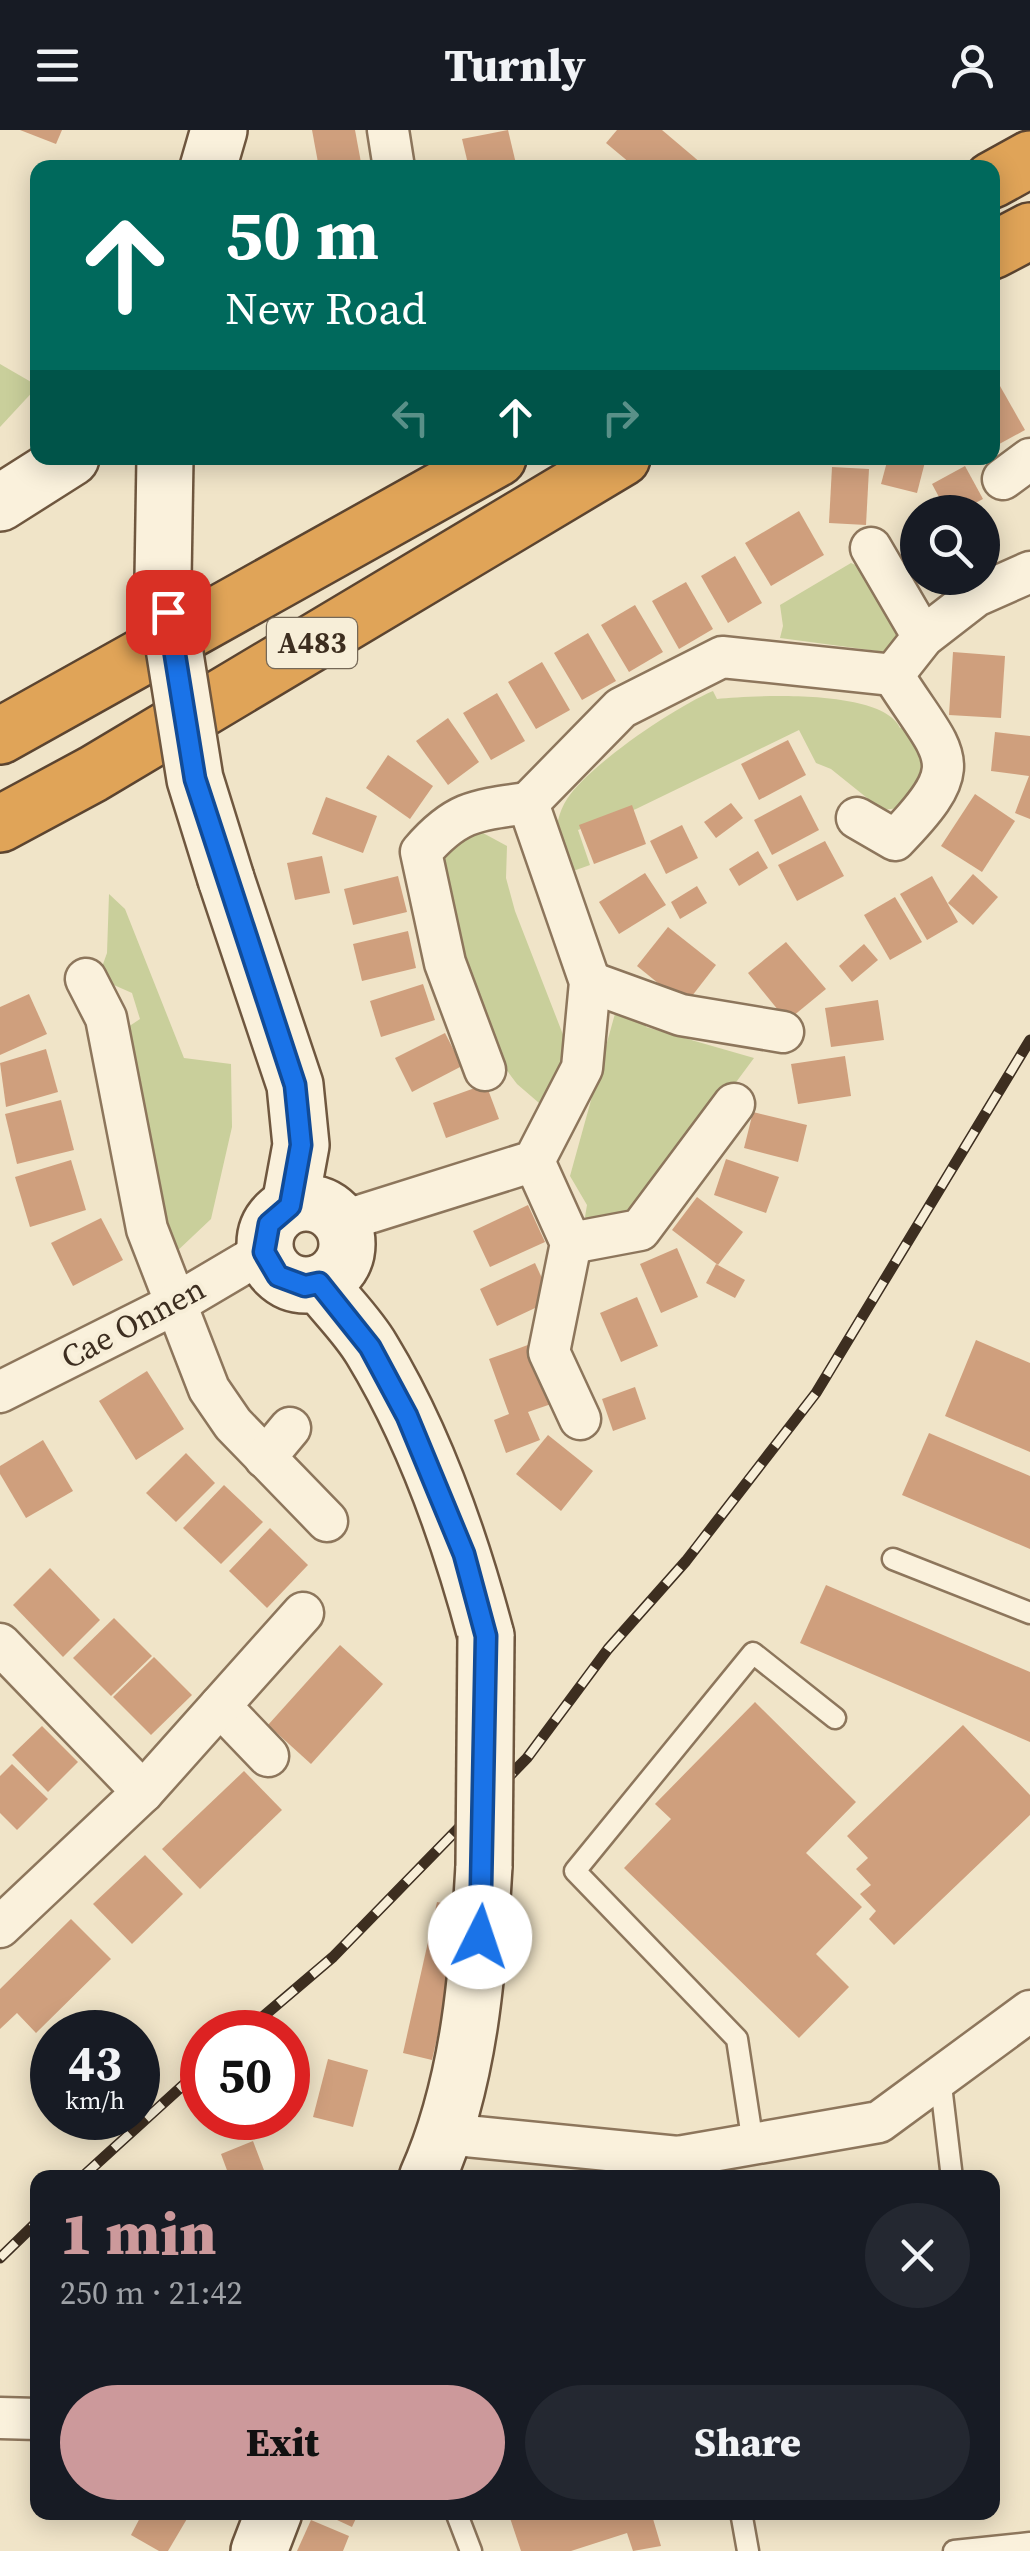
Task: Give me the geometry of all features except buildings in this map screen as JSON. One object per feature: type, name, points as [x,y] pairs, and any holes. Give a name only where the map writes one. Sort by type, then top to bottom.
[{"type":"highway","points":[[1000,176],[1030,160]]},
{"type":"highway","points":[[1000,248],[1030,231]]},
{"type":"highway","name":"A483","points":[[0,736],[485,465]]},
{"type":"highway","name":"A483","points":[[0,824],[93,774],[610,465]]},
{"type":"main road","points":[[210,160],[219,130]]},
{"type":"main road","points":[[0,504],[61,465]]},
{"type":"main road","points":[[165,465],[163,579],[195,779],[295,1085],[301,1145],[298,1226],[346,1233],[345,1258],[330,1278],[319,1283],[370,1347],[407,1416],[464,1554],[486,1636],[484,1866],[477,1973],[437,2156]]},
{"type":"main road","points":[[260,2551],[271,2520]]},
{"type":"street","points":[[388,130],[393,160]]},
{"type":"street","points":[[871,548],[923,637]]},
{"type":"street","points":[[893,675],[923,637],[976,596],[1030,572]]},
{"type":"street","points":[[485,1070],[405,847],[470,811],[528,803],[621,708],[722,658],[893,675]]},
{"type":"street","points":[[857,818],[894,850],[933,801],[944,776],[944,756],[893,675]]},
{"type":"street","points":[[528,803],[590,982],[582,1068],[534,1161],[572,1243],[549,1352],[580,1419]]},
{"type":"street","points":[[86,979],[116,1015],[147,1230],[209,1389],[278,1443],[327,1521]]},
{"type":"street","points":[[590,982],[681,1015],[783,1032]]},
{"type":"street","points":[[572,1243],[640,1230],[734,1104]]},
{"type":"street","name":"Cae Onnen","points":[[0,1392],[176,1303],[298,1226],[534,1161]]},
{"type":"street","points":[[0,1927],[143,1792],[303,1613]]},
{"type":"street","points":[[0,1644],[143,1792]]},
{"type":"street","points":[[220,1706],[268,1756]]},
{"type":"street","points":[[437,2156],[680,2167],[753,2144],[879,2122],[1030,2011]]},
{"type":"street","points":[[0,2418],[30,2419]]},
{"type":"lane","points":[[892,1560],[1030,1613]]},
{"type":"lane","points":[[753,2144],[737,2039],[574,1871],[753,1653],[835,1718]]},
{"type":"lane","points":[[940,2077],[951,2170]]},
{"type":"lane","points":[[459,2520],[471,2551]]},
{"type":"lane","points":[[742,2520],[748,2551]]},
{"type":"lane","points":[[954,2551],[1030,2544]]},
{"type":"green space","points":[[0,364],[30,381],[30,395],[0,427]]},
{"type":"green space","points":[[851,563],[867,570],[898,637],[885,652],[780,638],[780,605]]},
{"type":"green space","points":[[713,691],[717,699],[817,697],[870,706],[889,715],[900,728],[908,724],[926,773],[899,808],[882,810],[831,769],[816,763],[799,730],[636,809],[578,830],[590,865],[559,876],[557,827],[562,808],[578,785],[634,738]]},
{"type":"green space","points":[[483,833],[507,846],[506,878],[515,911],[567,1045],[565,1074],[546,1109],[517,1084],[491,1049],[437,855],[469,836]]},
{"type":"green space","points":[[109,894],[125,909],[184,1058],[231,1064],[232,1127],[211,1219],[174,1254],[151,1194],[125,1029],[140,1019],[132,993],[98,978],[107,953]]},
{"type":"green space","points":[[616,1010],[646,1020],[646,1027],[754,1058],[645,1205],[596,1226],[585,1217],[587,1205],[570,1176]]},
{"type":"railway","points":[[271,2010],[333,1957],[527,1758],[608,1649],[686,1561],[816,1393],[1030,1040]]},
{"type":"railway","points":[[90,2170],[180,2088]]},
{"type":"railway","points":[[0,2258],[30,2229]]},
{"type":"route","points":[[168,612],[195,779],[295,1085],[301,1145],[290,1206],[269,1224],[264,1252],[278,1276],[305,1286],[319,1283],[370,1347],[407,1416],[464,1554],[486,1636],[480,1937]]}]
